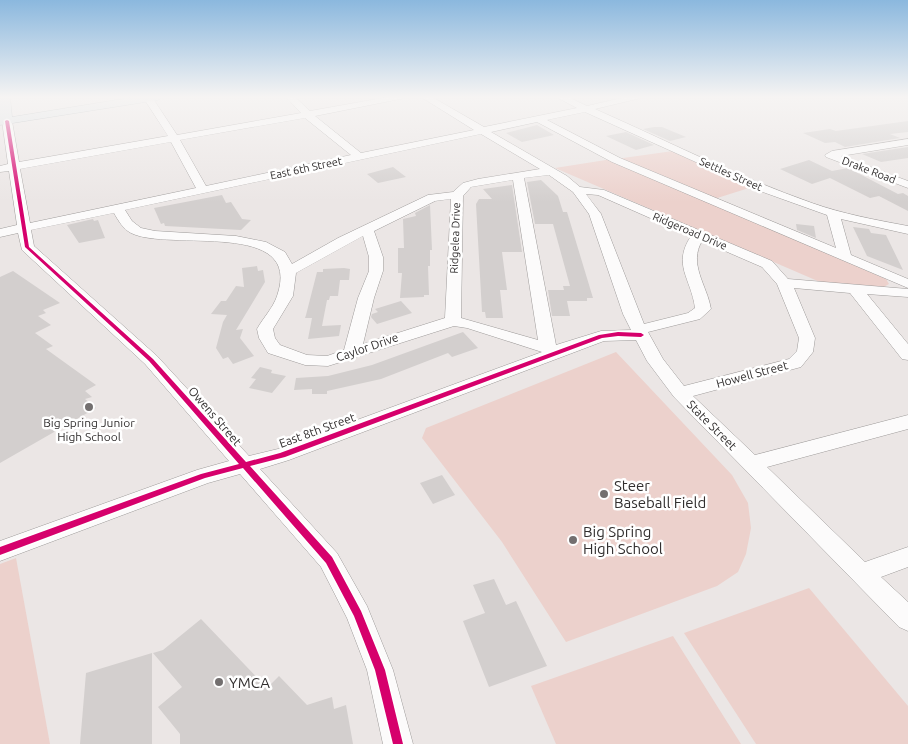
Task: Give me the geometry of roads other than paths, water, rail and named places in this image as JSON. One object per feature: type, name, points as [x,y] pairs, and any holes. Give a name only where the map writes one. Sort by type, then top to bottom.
[{"type":"street","name":"Owens Street","points":[[5,132],[7,168],[24,228],[27,247],[151,360],[329,560],[358,614],[380,670],[398,744]]},
{"type":"street","points":[[170,132],[203,190]]},
{"type":"street","points":[[7,168],[211,132]]},
{"type":"street","points":[[328,132],[359,157]]},
{"type":"street","name":"East 6th Street","points":[[0,233],[479,132]]},
{"type":"street","points":[[483,132],[563,178],[577,190]]},
{"type":"street","points":[[563,132],[616,160],[908,284]]},
{"type":"street","name":"Settles Street","points":[[637,132],[764,189],[833,214],[905,229]]},
{"type":"street","name":"Drake Road","points":[[904,181],[830,155],[908,142]]},
{"type":"street","name":"Ridgelea Drive","points":[[453,321],[457,195],[467,186],[478,182],[551,171]]},
{"type":"street","points":[[518,176],[554,350]]},
{"type":"street","name":"Ridgeroad Drive","points":[[577,190],[600,192],[767,264],[784,283]]},
{"type":"street","name":"State Street","points":[[577,190],[595,214],[631,314],[640,332],[656,361],[680,393],[908,619]]},
{"type":"street","points":[[117,208],[126,224],[137,231],[170,237],[230,238],[264,245],[283,258],[289,271],[366,229],[420,206],[432,198],[457,195]]},
{"type":"street","points":[[833,214],[845,257]]},
{"type":"street","points":[[352,353],[366,298],[376,271],[376,257],[366,229]]},
{"type":"street","name":"East 8th Street","points":[[0,551],[204,476],[282,455],[554,350],[601,336],[640,332],[694,316],[703,309],[701,295],[688,254],[699,234]]},
{"type":"street","name":"Caylor Drive","points":[[289,271],[285,297],[265,329],[267,338],[274,349],[305,360],[328,361],[453,321],[470,324],[554,350]]},
{"type":"street","points":[[784,283],[908,293]]},
{"type":"street","name":"Howell Street","points":[[680,393],[795,362],[805,352],[807,338],[784,283]]},
{"type":"street","points":[[854,288],[908,355]]},
{"type":"street","points":[[751,464],[908,422]]},
{"type":"street","points":[[863,573],[908,557]]},
{"type":"place","name":"Big Spring Junior High School","points":[[89,407]]},
{"type":"place","name":"Steer Baseball Field","points":[[604,494]]},
{"type":"place","name":"Big Spring High School","points":[[573,540]]},
{"type":"place","name":"YMCA","points":[[219,682]]}]
